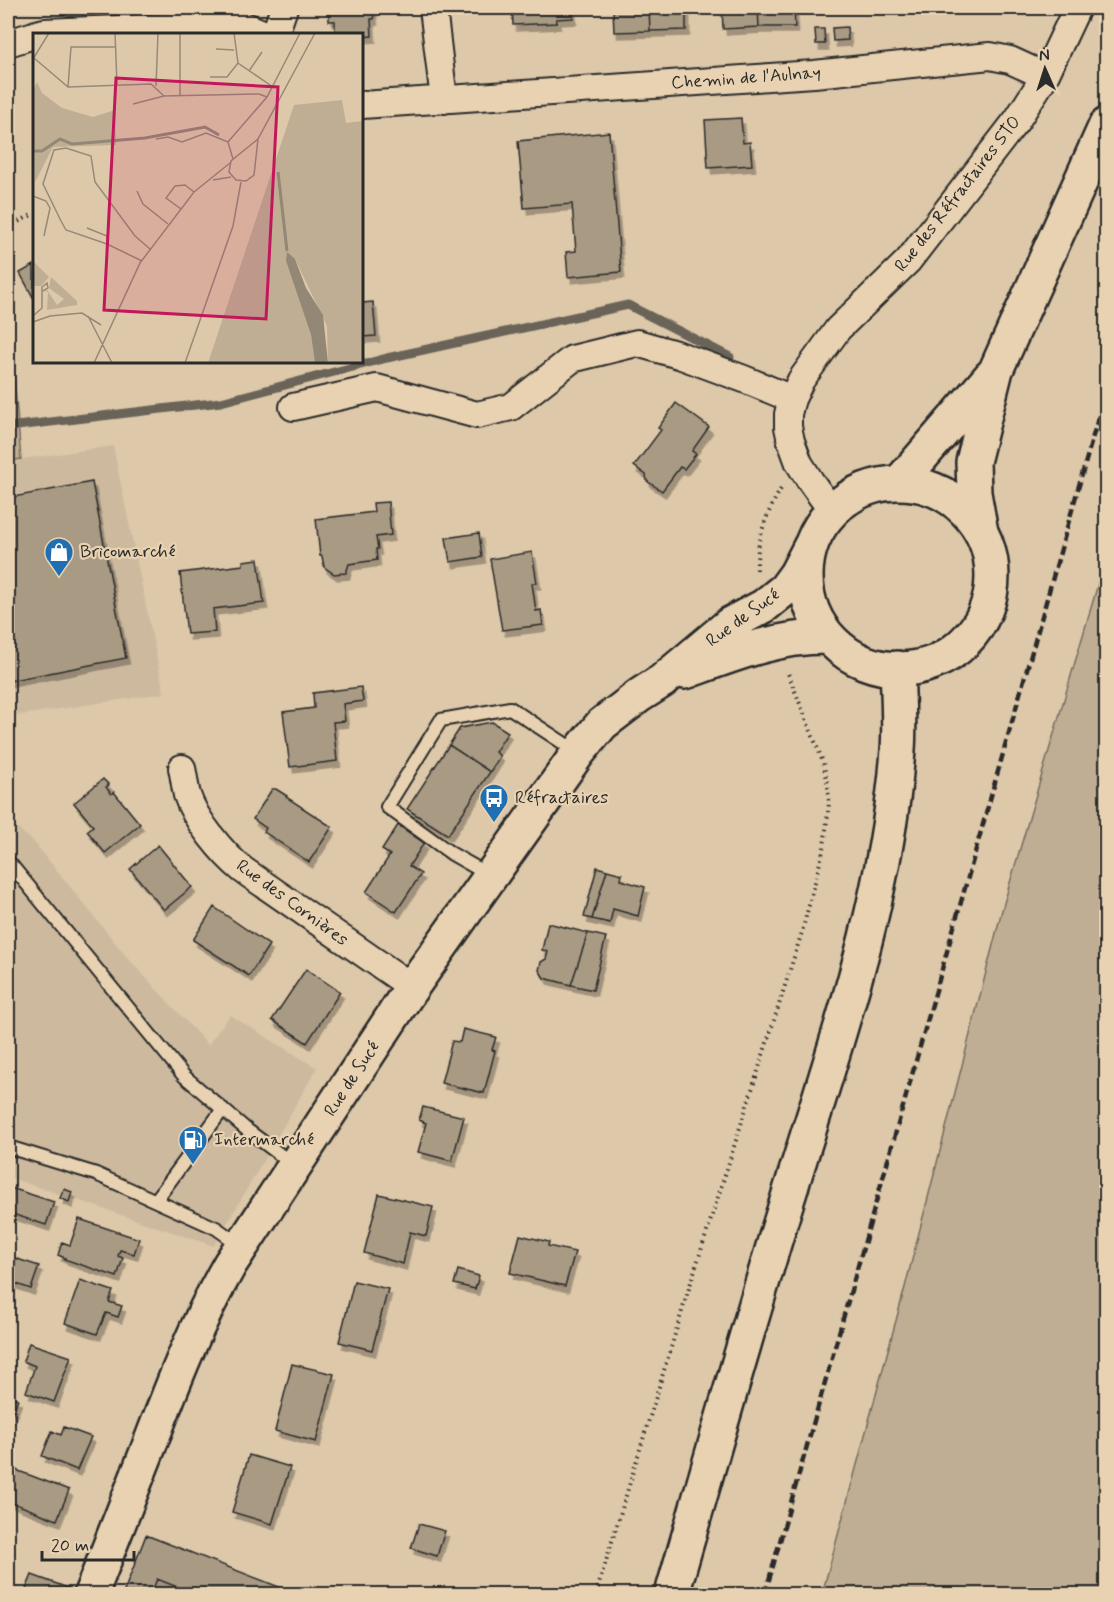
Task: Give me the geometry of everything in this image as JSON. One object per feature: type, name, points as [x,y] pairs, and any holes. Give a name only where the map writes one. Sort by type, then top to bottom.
[{"type":"main road","points":[[981,532],[973,520],[952,500],[927,488],[899,483],[862,490],[846,499],[832,511],[819,527],[811,545],[806,564],[806,584],[817,621],[828,637],[843,650],[860,660],[878,666],[897,668],[932,663],[947,655],[962,644],[982,616],[988,600],[991,565],[981,532],[974,493],[973,462],[996,370],[1107,125]]},
{"type":"main road","points":[[899,483],[996,370]]},
{"type":"main road","name":"Rue de Sucé","points":[[91,1594],[167,1398],[213,1293],[411,987],[578,753],[602,724],[640,694],[662,681],[730,624],[764,606],[785,589],[796,574],[811,545]]},
{"type":"main road","name":"Rue de Sucé","points":[[662,681],[744,651],[776,642],[828,637]]},
{"type":"main road","points":[[672,1594],[856,974],[874,904],[894,797],[899,710],[897,668]]},
{"type":"street","points":[[275,33],[284,8]]},
{"type":"street","points":[[433,8],[444,100]]},
{"type":"street","name":"Rue des Réfractaires STO","points":[[832,511],[799,463],[791,441],[788,414],[801,380],[838,329],[908,261],[1017,120],[1046,76],[1077,8]]},
{"type":"street","points":[[41,33],[241,24],[263,33]]},
{"type":"street","points":[[8,35],[8,43],[33,36]]},
{"type":"street","name":"Chemin de l'Aulnay","points":[[363,105],[814,74],[990,56],[1010,60],[1046,76]]},
{"type":"street","points":[[293,407],[377,388],[477,416],[511,407],[572,359],[637,343],[679,355],[792,399]]},
{"type":"street","name":"Rue des Cornières","points":[[182,768],[187,796],[196,816],[229,859],[411,987]]},
{"type":"lane","points":[[491,876],[452,854],[387,807],[441,720],[510,708],[578,753]]},
{"type":"lane","points":[[8,861],[184,1076],[247,1130],[295,1166]]},
{"type":"lane","points":[[156,1200],[223,1109]]},
{"type":"lane","points":[[8,1147],[96,1174],[216,1228],[242,1246]]},
{"type":"path","points":[[8,227],[33,214]]},
{"type":"path","points":[[764,606],[759,594],[756,567],[762,527],[772,503],[799,463]]},
{"type":"path","points":[[596,1594],[686,1298],[802,932],[824,848],[829,803],[823,762],[776,642]]},
{"type":"shaded area","points":[[8,304],[21,459],[8,461]]},
{"type":"shaded area","points":[[113,446],[164,693],[8,717],[8,461]]},
{"type":"shaded area","points":[[1106,557],[1106,1594],[822,1594],[904,1291],[1002,910]]},
{"type":"shaded area","points":[[8,821],[33,841],[126,956],[208,1045],[230,1015],[317,1068],[214,1246],[8,1177]]},
{"type":"building","points":[[328,8],[373,8],[372,36],[363,37],[363,33],[335,33],[335,21],[329,21]]},
{"type":"building","points":[[512,8],[572,8],[573,18],[556,19],[557,23],[513,25]]},
{"type":"building","points":[[613,8],[649,8],[650,31],[614,32]]},
{"type":"building","points":[[649,8],[686,8],[686,30],[650,31]]},
{"type":"building","points":[[722,8],[758,8],[759,27],[723,29]]},
{"type":"building","points":[[758,8],[794,8],[795,27],[759,27]]},
{"type":"building","points":[[847,27],[848,40],[833,41],[832,28]]},
{"type":"building","points":[[815,29],[824,29],[825,44],[816,44]]},
{"type":"building","points":[[741,118],[743,143],[750,142],[752,165],[708,168],[705,120]]},
{"type":"building","points":[[609,132],[621,272],[568,277],[566,252],[576,251],[572,204],[524,208],[518,141]]},
{"type":"building","points":[[33,266],[33,297],[20,273]]},
{"type":"building","points":[[373,302],[376,336],[363,337],[363,303]]},
{"type":"building","points":[[676,403],[709,427],[692,451],[696,454],[684,469],[680,467],[662,491],[647,481],[646,475],[634,466],[661,430],[658,428]]},
{"type":"building","name":"Bricomarché","points":[[92,482],[126,658],[8,681],[8,498]]},
{"type":"building","points":[[388,502],[391,535],[376,537],[377,560],[349,564],[346,573],[334,574],[324,567],[322,556],[320,556],[316,519],[374,512],[373,503]]},
{"type":"building","points":[[479,533],[482,557],[450,562],[446,538]]},
{"type":"building","points":[[532,552],[537,583],[532,583],[536,611],[541,610],[543,625],[502,630],[490,559]]},
{"type":"building","points":[[258,559],[264,603],[213,609],[215,632],[187,634],[180,573],[243,565],[243,561]]},
{"type":"building","points":[[361,687],[363,701],[343,704],[345,721],[333,722],[337,761],[290,767],[283,712],[314,708],[313,693]]},
{"type":"building","points":[[492,722],[508,732],[495,752],[500,756],[490,772],[449,745],[460,728]]},
{"type":"building","points":[[449,745],[490,772],[448,835],[407,809]]},
{"type":"building","points":[[103,779],[109,785],[106,787],[111,794],[114,792],[140,824],[105,853],[87,831],[93,826],[74,803]]},
{"type":"building","points":[[272,789],[276,789],[332,827],[309,862],[264,832],[266,828],[253,819]]},
{"type":"building","points":[[398,825],[424,843],[409,866],[421,874],[396,912],[366,892],[390,855],[382,850]]},
{"type":"building","points":[[158,845],[192,887],[164,910],[130,869]]},
{"type":"building","points":[[597,867],[607,870],[592,919],[584,917]]},
{"type":"building","points":[[607,870],[622,874],[621,880],[645,887],[638,916],[613,909],[610,923],[592,919]]},
{"type":"building","points":[[214,907],[269,945],[249,976],[193,940]]},
{"type":"building","points":[[548,923],[588,933],[571,985],[544,978],[539,970],[548,952],[542,950]]},
{"type":"building","points":[[588,933],[606,937],[593,990],[571,985]]},
{"type":"building","points":[[306,969],[340,992],[307,1043],[272,1020]]},
{"type":"building","points":[[463,1029],[496,1037],[492,1050],[495,1051],[484,1093],[441,1083],[452,1041],[460,1042]]},
{"type":"building","points":[[423,1107],[464,1117],[452,1161],[418,1152],[426,1123],[419,1120]]},
{"type":"building","points":[[8,1187],[54,1202],[46,1225],[9,1213]]},
{"type":"building","points":[[64,1189],[72,1192],[69,1202],[60,1198]]},
{"type":"building","points":[[379,1194],[433,1207],[426,1236],[410,1232],[403,1264],[364,1253]]},
{"type":"building","points":[[79,1219],[139,1239],[134,1254],[120,1250],[118,1256],[123,1258],[117,1277],[58,1255],[62,1242],[70,1245]]},
{"type":"building","points":[[520,1235],[549,1242],[548,1246],[575,1252],[565,1286],[510,1273]]},
{"type":"building","points":[[8,1256],[39,1266],[31,1289],[8,1281]]},
{"type":"building","points":[[458,1270],[479,1276],[475,1289],[454,1284]]},
{"type":"building","points":[[80,1280],[113,1291],[109,1302],[122,1306],[118,1317],[106,1313],[97,1334],[65,1323]]},
{"type":"building","points":[[354,1281],[388,1289],[372,1350],[339,1342]]},
{"type":"building","points":[[29,1343],[71,1357],[54,1402],[26,1392],[35,1366],[23,1361]]},
{"type":"building","points":[[292,1364],[334,1374],[316,1442],[275,1431]]},
{"type":"building","points":[[8,1395],[18,1399],[11,1417],[8,1416]]},
{"type":"building","points":[[64,1427],[91,1437],[77,1470],[42,1456],[52,1431],[61,1435]]},
{"type":"building","points":[[249,1455],[290,1467],[272,1524],[232,1512]]},
{"type":"building","points":[[8,1467],[69,1490],[57,1520],[8,1501]]},
{"type":"building","points":[[419,1524],[445,1531],[437,1556],[411,1548]]},
{"type":"building","points":[[146,1535],[297,1594],[195,1594],[157,1579],[151,1594],[123,1594]]},
{"type":"building","points":[[32,1575],[68,1588],[65,1594],[24,1594]]},
{"type":"waterway","points":[[8,427],[221,402],[387,358],[628,305],[730,357]]},
{"type":"railway","points":[[765,1594],[1106,390]]},
{"type":"place","name":"Bricomarché","points":[[59,578]]},
{"type":"place","name":"Réfractaires","points":[[494,824]]},
{"type":"place","name":"Intermarché","points":[[193,1166]]}]
